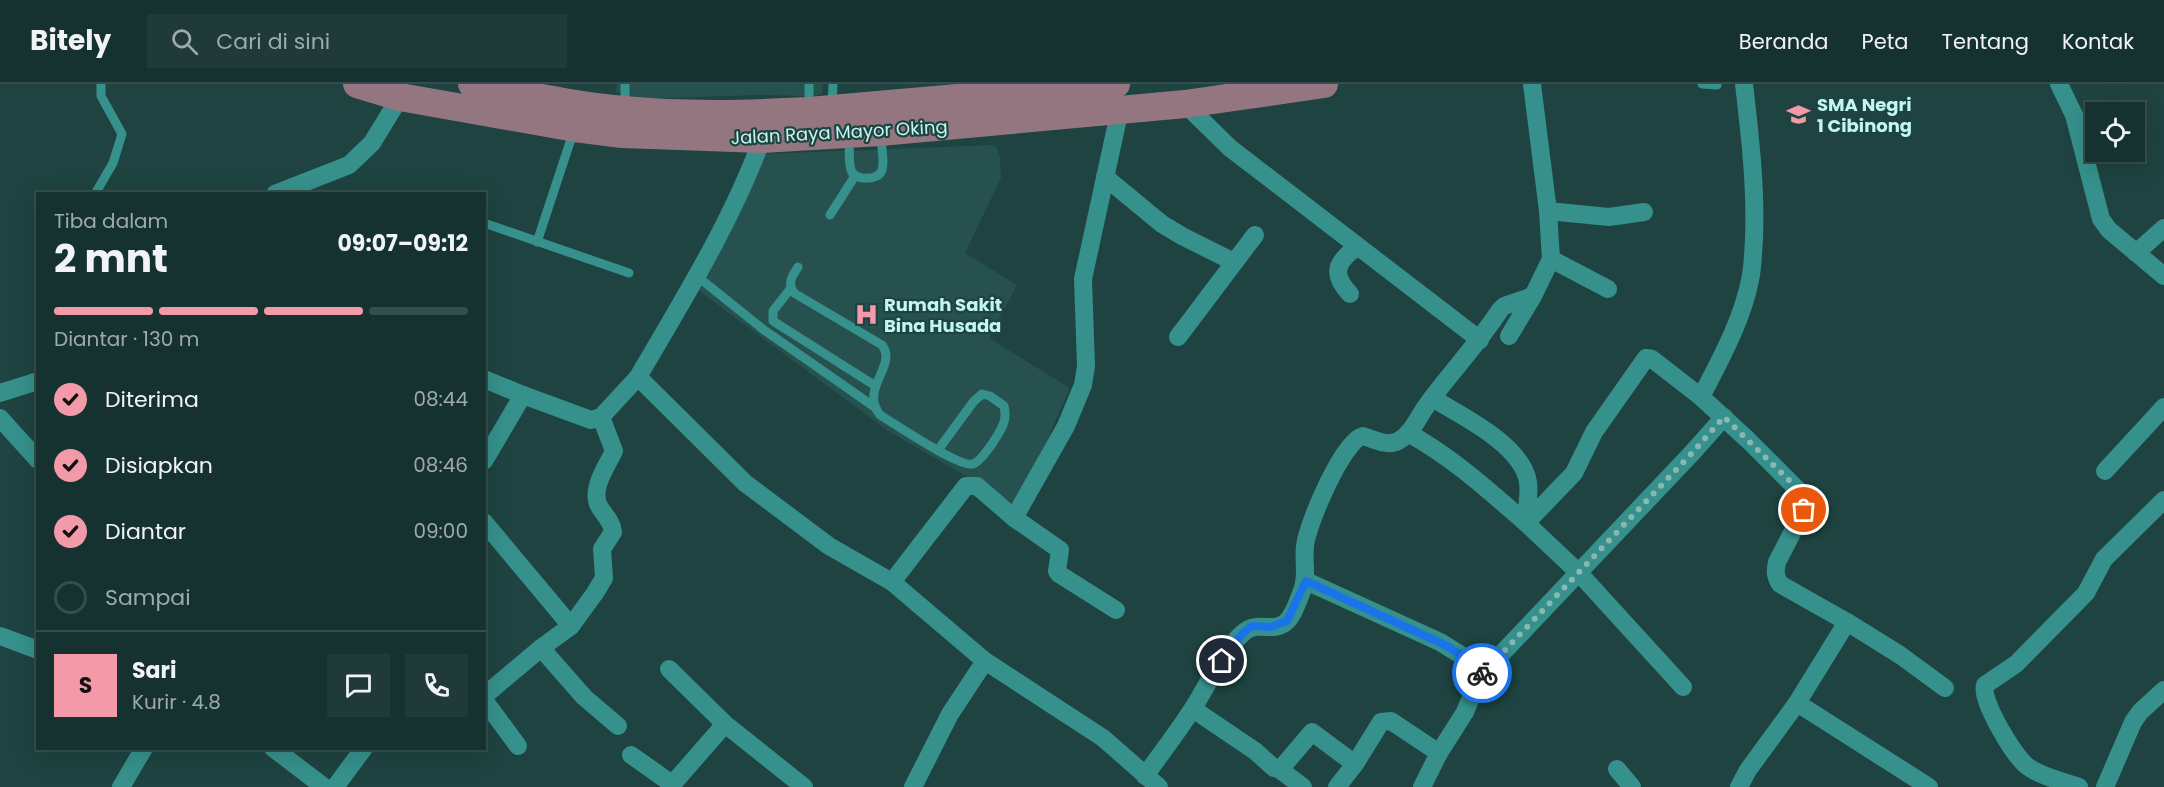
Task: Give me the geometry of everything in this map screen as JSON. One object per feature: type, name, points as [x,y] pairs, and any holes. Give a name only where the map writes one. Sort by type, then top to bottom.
[{"type":"main road","name":"Jalan Raya Mayor Oking","points":[[357,84],[400,97],[575,128],[622,134],[762,140],[880,132],[1074,94]]},
{"type":"main road","name":"Jalan Raya Mayor Oking","points":[[472,84],[579,104],[625,97],[764,113],[821,97],[1000,89],[1185,104],[1324,84]]},
{"type":"street","points":[[1509,336],[1533,296],[1551,259],[1548,212],[1532,84]]},
{"type":"street","points":[[1701,397],[1730,339],[1745,302],[1751,278],[1755,190],[1744,84]]},
{"type":"street","points":[[2059,84],[2074,115],[2101,219],[2109,230],[2164,276]]},
{"type":"street","points":[[280,192],[349,165],[372,143],[400,97]]},
{"type":"street","points":[[1014,518],[1066,426],[1083,385],[1086,366],[1083,279],[1105,177],[1118,97]]},
{"type":"street","points":[[1185,104],[1230,148],[1480,340]]},
{"type":"street","points":[[486,380],[584,418],[591,420],[601,417],[638,376],[698,277],[743,185],[762,140]]},
{"type":"street","points":[[1105,177],[1162,224],[1234,262]]},
{"type":"street","points":[[1548,212],[1609,217],[1644,212]]},
{"type":"street","points":[[2136,253],[2164,228]]},
{"type":"street","points":[[1178,337],[1255,235]]},
{"type":"street","points":[[1350,294],[1340,284],[1337,275],[1347,254],[1357,247]]},
{"type":"street","points":[[1551,259],[1608,289]]},
{"type":"street","points":[[638,376],[745,483],[830,546],[892,582],[985,661],[1103,738],[1152,782],[1232,645],[1252,626],[1270,627],[1287,621],[1306,581],[1307,533],[1321,498],[1346,449],[1358,437],[1363,436],[1390,444],[1399,441],[1408,433],[1432,398],[1480,340],[1503,306],[1533,296]]},
{"type":"street","points":[[1526,523],[1574,473],[1594,432],[1645,358],[1652,359],[1724,417],[1804,496],[1804,510],[1775,570],[1780,584],[1900,655],[1945,688]]},
{"type":"street","points":[[0,393],[36,382]]},
{"type":"street","points":[[486,458],[522,395]]},
{"type":"street","points":[[1432,398],[1484,430],[1505,446],[1525,469],[1529,484],[1526,523]]},
{"type":"street","points":[[2106,471],[2164,407]]},
{"type":"street","points":[[486,696],[541,648],[571,626],[596,593],[604,578],[602,549],[613,532],[613,526],[598,505],[595,495],[614,451],[601,417]]},
{"type":"street","points":[[1422,787],[1439,753],[1465,712],[1481,673],[1579,573],[1724,417]]},
{"type":"street","points":[[0,418],[36,458]]},
{"type":"street","points":[[1408,433],[1432,447],[1476,479],[1526,523],[1579,573],[1683,687]]},
{"type":"street","points":[[892,582],[966,486],[977,486],[1014,518],[1060,550],[1057,570],[1059,574],[1116,610]]},
{"type":"street","points":[[2079,787],[2049,782],[2027,766],[2011,748],[1995,718],[1984,690],[1985,685],[2016,664],[2086,593],[2104,559],[2164,500]]},
{"type":"street","points":[[486,524],[571,626]]},
{"type":"street","points":[[1306,581],[1445,645],[1461,655],[1481,673]]},
{"type":"street","points":[[1739,787],[1748,770],[1797,703],[1847,622]]},
{"type":"street","points":[[0,636],[36,649]]},
{"type":"street","points":[[541,648],[584,697],[618,726]]},
{"type":"street","points":[[913,787],[950,714],[985,661]]},
{"type":"street","points":[[669,669],[725,724],[804,787]]},
{"type":"street","points":[[2105,787],[2133,722],[2140,712],[2164,690]]},
{"type":"street","points":[[486,701],[518,746]]},
{"type":"street","points":[[1797,703],[1929,787]]},
{"type":"street","points":[[1193,709],[1303,787]]},
{"type":"street","points":[[1337,787],[1355,765],[1378,726],[1386,721],[1391,721],[1439,753]]},
{"type":"street","points":[[631,755],[671,786],[725,724]]},
{"type":"street","points":[[1279,769],[1312,732],[1355,765]]},
{"type":"street","points":[[121,787],[143,750]]},
{"type":"street","points":[[276,750],[324,787]]},
{"type":"street","points":[[335,787],[363,750]]},
{"type":"street","points":[[1617,769],[1632,787]]},
{"type":"lane","points":[[96,192],[113,163],[122,134],[101,96],[101,84]]},
{"type":"lane","points":[[1702,84],[1717,85]]},
{"type":"lane","points":[[537,242],[575,128]]},
{"type":"lane","points":[[849,134],[850,169],[855,176],[861,178],[881,174],[883,168],[880,132]]},
{"type":"lane","points":[[830,215],[855,176]]},
{"type":"lane","points":[[486,225],[629,273]]},
{"type":"lane","points":[[798,267],[791,278],[791,288],[773,311],[774,321],[874,385]]},
{"type":"lane","points":[[698,277],[764,330],[876,408]]},
{"type":"lane","points":[[791,288],[798,296],[882,345],[887,354],[886,362],[874,385],[876,408],[880,415],[938,450],[963,464],[977,462],[1004,427],[1006,415],[1004,406],[990,396],[982,394],[974,401],[938,450]]},
{"type":"shaded area","points":[[617,84],[823,84],[822,94],[809,96],[759,95],[639,99],[616,92]]},
{"type":"shaded area","name":"Rumah Sakit Bina Husada","points":[[995,145],[1000,157],[1001,178],[965,253],[1017,285],[989,338],[1070,388],[1018,506],[888,431],[698,290],[760,154]]},
{"type":"way so far","points":[[1482,673],[1560,594],[1724,417],[1799,490],[1804,496],[1804,510]]},
{"type":"place","name":"SMA Negri 1 Cibinong","points":[[1799,114]]},
{"type":"place","name":"Rumah Sakit Bina Husada","points":[[866,314]]},
{"type":"route","points":[[1222,661],[1232,645],[1252,626],[1270,627],[1284,624],[1291,615],[1306,581],[1445,645],[1482,673]]}]
